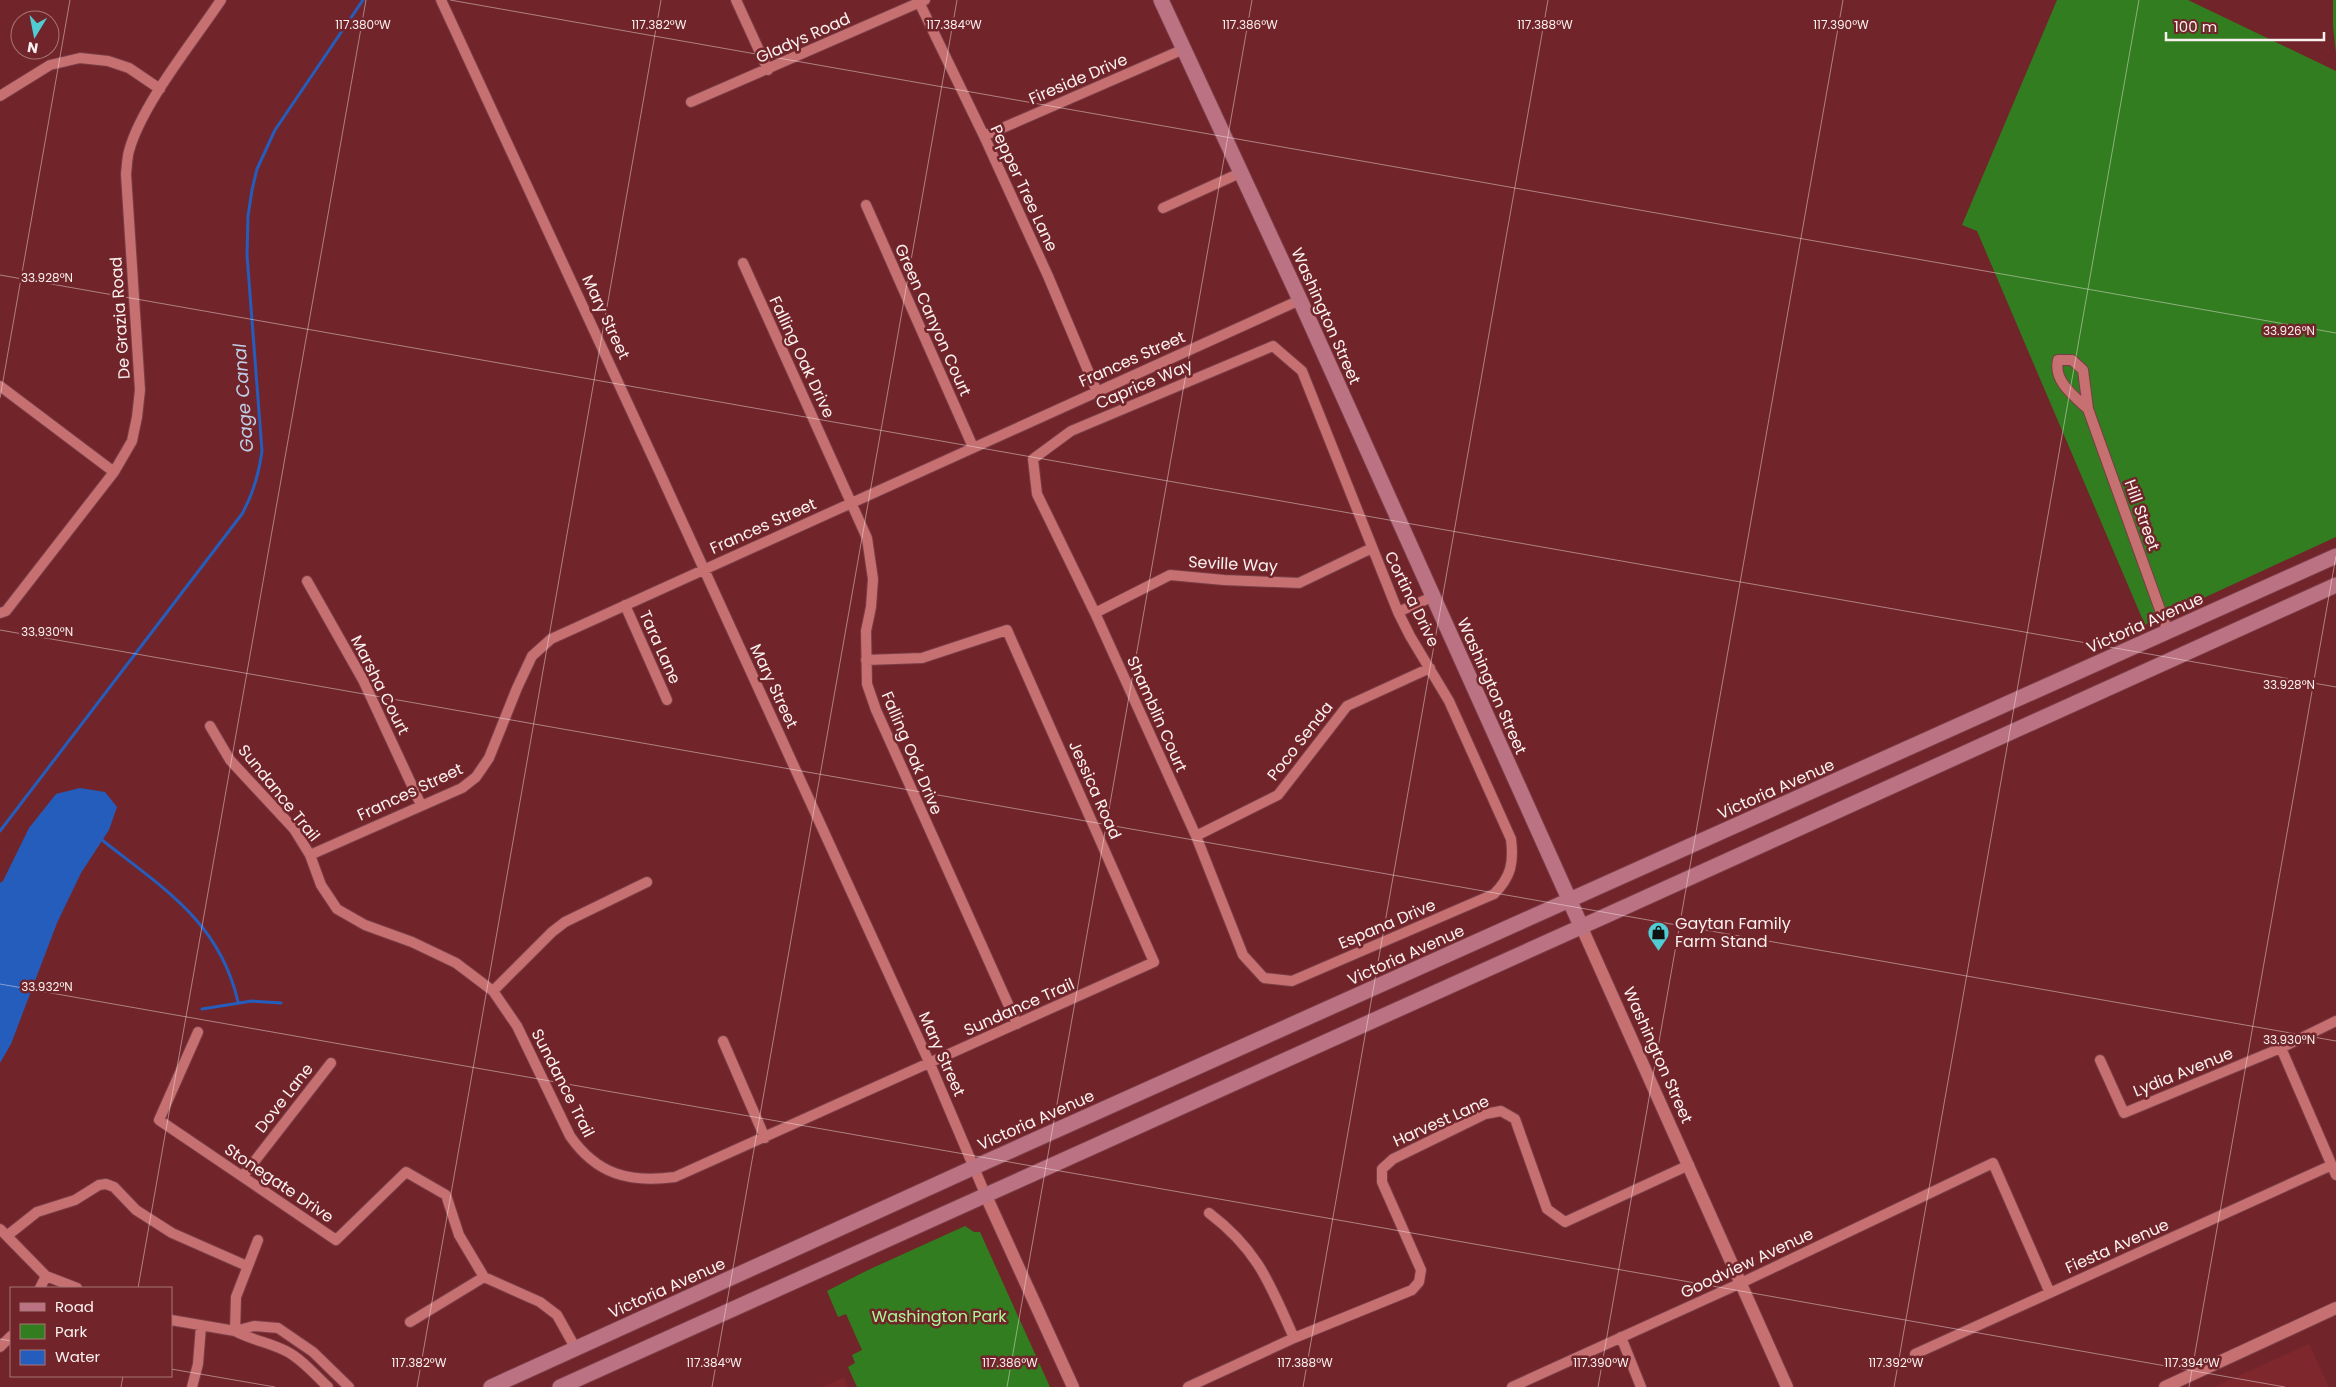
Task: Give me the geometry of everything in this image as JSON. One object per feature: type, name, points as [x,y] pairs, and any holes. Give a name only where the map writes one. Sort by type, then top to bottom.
[{"type":"main road","name":"Washington Street","points":[[1161,0],[1300,300],[1582,928]]},
{"type":"main road","name":"Victoria Avenue","points":[[491,1387],[2336,556]]},
{"type":"main road","points":[[560,1387],[1582,928],[1692,875],[2336,585]]},
{"type":"street","name":"De Grazia Road","points":[[0,614],[6,611],[114,472],[132,441],[138,417],[140,390],[126,174],[128,153],[136,131],[160,90],[220,0]]},
{"type":"street","name":"Mary Street","points":[[441,0],[930,1064],[986,1196],[1073,1387]]},
{"type":"street","points":[[736,0],[768,70]]},
{"type":"street","name":"Gladys Road","points":[[691,102],[768,70],[921,1]]},
{"type":"street","name":"Pepper Tree Lane","points":[[921,1],[1048,276],[1097,392]]},
{"type":"street","name":"Fireside Drive","points":[[984,136],[1184,49]]},
{"type":"street","points":[[0,96],[50,65],[80,58],[108,61],[129,68],[160,90]]},
{"type":"street","points":[[1163,208],[1240,173]]},
{"type":"street","name":"Green Canyon Court","points":[[866,205],[973,447]]},
{"type":"street","name":"Falling Oak Drive","points":[[743,263],[867,538],[874,579],[872,607],[866,632],[867,684],[876,710],[1017,1024]]},
{"type":"street","name":"Frances Street","points":[[310,855],[462,788],[476,777],[489,758],[532,656],[551,639],[1300,300]]},
{"type":"street","name":"Caprice Way","points":[[1033,459],[1071,432],[1273,346]]},
{"type":"street","name":"Cortina Drive","points":[[1273,346],[1302,371],[1398,612],[1410,636],[1449,700],[1511,840],[1514,858],[1511,871]]},
{"type":"street","name":"Hill Street","points":[[2088,409],[2068,390],[2058,375],[2056,367],[2058,360],[2072,360],[2082,370],[2088,409],[2168,632]]},
{"type":"street","points":[[0,386],[114,472]]},
{"type":"street","name":"Shamblin Court","points":[[1033,459],[1037,494],[1095,613],[1196,836],[1243,955],[1264,978]]},
{"type":"street","name":"Seville Way","points":[[1095,613],[1170,575],[1224,580],[1299,583],[1372,548]]},
{"type":"street","name":"Marsha Court","points":[[307,581],[363,680],[421,805]]},
{"type":"street","points":[[1398,612],[1432,597]]},
{"type":"street","name":"Tara Lane","points":[[625,605],[667,700]]},
{"type":"street","name":"Jessica Road","points":[[866,660],[922,658],[1008,630],[1154,962]]},
{"type":"street","name":"Poco Senda","points":[[1196,836],[1278,795],[1347,706],[1430,668]]},
{"type":"street","name":"Sundance Trail","points":[[210,726],[230,760],[294,830],[310,855],[321,885],[337,909],[365,925],[412,942],[456,963],[493,991],[517,1026],[570,1136],[581,1152],[605,1169],[625,1177],[649,1181],[675,1178],[1154,962]]},
{"type":"street","name":"Espana Drive","points":[[1264,978],[1292,981],[1494,894],[1504,884],[1511,871]]},
{"type":"street","points":[[493,991],[552,932],[565,922],[647,882]]},
{"type":"street","name":"Washington Street","points":[[1582,928],[1787,1387]]},
{"type":"street","name":"Lydia Avenue","points":[[2100,1060],[2124,1113],[2281,1048],[2336,1021]]},
{"type":"street","name":"Stonegate Drive","points":[[198,1032],[159,1120],[336,1240],[406,1172],[446,1195],[459,1235],[484,1277]]},
{"type":"street","points":[[723,1041],[765,1138]]},
{"type":"street","points":[[2281,1048],[2336,1175]]},
{"type":"street","name":"Dove Lane","points":[[243,1176],[331,1063]]},
{"type":"street","name":"Harvest Lane","points":[[1188,1387],[1294,1338],[1412,1290],[1419,1282],[1421,1270],[1382,1182],[1382,1169],[1393,1159],[1485,1114],[1501,1110],[1515,1119],[1547,1209],[1565,1222],[1689,1165]]},
{"type":"street","name":"Goodview Avenue","points":[[1512,1387],[1741,1283],[1993,1163],[2050,1293]]},
{"type":"street","name":"Fiesta Avenue","points":[[1915,1354],[2332,1165]]},
{"type":"street","points":[[74,1287],[46,1276],[4,1232],[37,1212],[75,1200],[99,1185],[106,1184],[114,1187],[136,1210],[165,1230],[247,1266]]},
{"type":"street","points":[[1209,1214],[1249,1250],[1266,1276],[1294,1338]]},
{"type":"street","points":[[235,1331],[236,1297],[258,1240]]},
{"type":"street","points":[[40,1287],[46,1276]]},
{"type":"street","points":[[410,1322],[484,1277],[540,1302],[557,1315],[576,1348]]},
{"type":"street","points":[[2164,1387],[2336,1308]]},
{"type":"street","points":[[172,1320],[235,1331],[252,1340],[286,1351],[299,1360],[328,1387]]},
{"type":"street","points":[[192,1387],[198,1364],[201,1326]]},
{"type":"street","points":[[235,1331],[254,1326],[278,1328],[313,1352],[349,1387]]},
{"type":"street","points":[[0,1347],[10,1337]]},
{"type":"street","points":[[1621,1338],[1641,1387]]},
{"type":"shaded area","points":[[2309,1344],[2329,1387],[2214,1387]]},
{"type":"shaded area","points":[[844,1377],[848,1387],[823,1387]]},
{"type":"green space","points":[[2057,0],[2188,0],[2336,71],[2336,537],[2145,625],[1977,231],[1962,225]]},
{"type":"green space","points":[[2333,0],[2336,0],[2336,53],[2333,26]]},
{"type":"green space","name":"Washington Park","points":[[965,1226],[974,1232],[980,1232],[1050,1387],[857,1387],[848,1367],[855,1363],[852,1355],[862,1350],[846,1314],[838,1317],[827,1291],[868,1270]]},
{"type":"water","points":[[80,788],[105,792],[117,807],[109,830],[81,873],[57,923],[11,1044],[0,1063],[0,883],[3,881],[29,828],[56,794]]},
{"type":"waterway","name":"Gage Canal","points":[[0,831],[242,514],[249,499],[257,476],[262,451],[247,255],[248,216],[252,190],[257,169],[275,130],[363,0]]},
{"type":"waterway","points":[[102,840],[167,891],[203,928],[218,950],[229,974],[238,1002]]},
{"type":"waterway","points":[[202,1009],[252,1001],[281,1003]]},
{"type":"place","name":"Gaytan Family Farm Stand","points":[[1659,951]]}]
